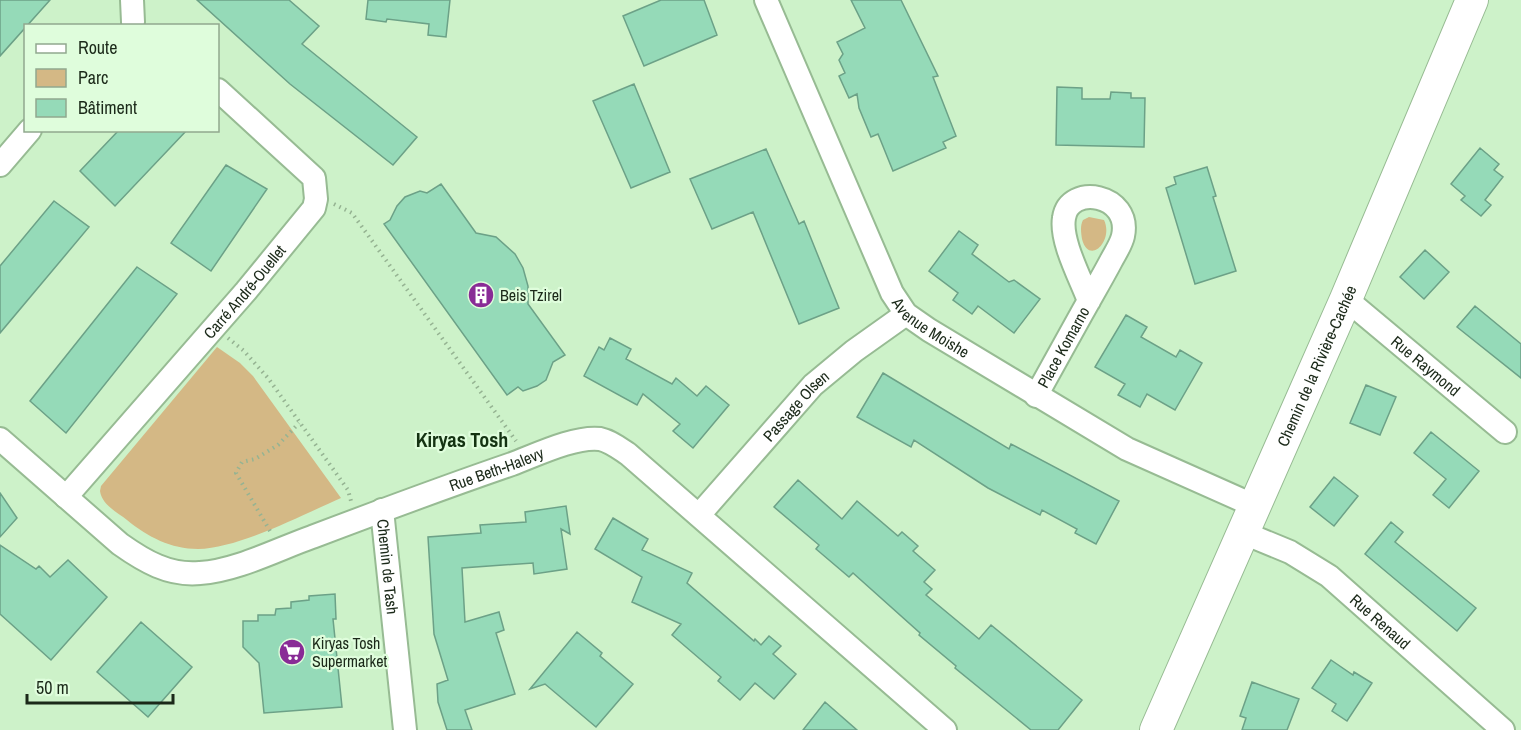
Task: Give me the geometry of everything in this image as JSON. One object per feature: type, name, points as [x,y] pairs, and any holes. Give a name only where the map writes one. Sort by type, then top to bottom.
[{"type":"street","name":"Avenue Moishe","points":[[766,0],[892,293],[906,314],[1036,396],[1250,519]]},
{"type":"street","name":"Chemin de la Rivière-Cachée","points":[[1156,730],[1346,299],[1472,0]]},
{"type":"street","name":"Carré André-Ouellet","points":[[66,496],[246,291],[314,208],[316,199],[314,178],[219,91]]},
{"type":"street","points":[[0,165],[28,132]]},
{"type":"street","name":"Rue Raymond","points":[[1346,299],[1505,432]]},
{"type":"street","name":"Place Komarno","points":[[1036,396],[1089,301]]},
{"type":"street","name":"Passage Olsen","points":[[699,515],[813,386],[854,351],[906,314]]},
{"type":"street","name":"Rue Beth-Halevy","points":[[0,439],[120,544],[158,567],[192,573],[232,567],[382,510],[559,447],[587,440],[611,443],[628,454],[699,515],[920,721],[945,730]]},
{"type":"street","name":"Chemin de Tash","points":[[382,510],[405,730]]},
{"type":"street","name":"Rue Renaud","points":[[1250,519],[1290,552],[1329,576],[1503,730]]},
{"type":"path","points":[[329,203],[352,213],[516,440]]},
{"type":"path","points":[[224,335],[244,351],[268,378],[348,490],[350,501]]},
{"type":"path","points":[[268,526],[236,473],[242,462],[255,459],[278,445],[299,423]]},
{"type":"green space","points":[[1089,217],[1104,220],[1106,228],[1103,242],[1095,250],[1085,247],[1082,239],[1082,222]]},
{"type":"green space","points":[[217,347],[240,363],[253,376],[341,498],[271,530],[233,543],[198,549],[178,547],[160,541],[135,526],[107,504],[100,491],[101,486]]},
{"type":"building","points":[[0,0],[50,0],[29,24],[24,24],[24,29],[0,56]]},
{"type":"building","points":[[197,0],[289,0],[319,26],[302,44],[417,137],[393,165],[290,84]]},
{"type":"building","points":[[368,0],[450,0],[446,37],[428,35],[429,24],[366,19]]},
{"type":"building","points":[[661,0],[704,0],[717,35],[644,66],[623,16]]},
{"type":"building","points":[[851,0],[901,0],[938,76],[933,77],[956,136],[943,142],[946,148],[893,171],[878,134],[871,137],[859,108],[857,94],[849,98],[839,76],[845,73],[839,60],[843,54],[837,42],[865,28]]},
{"type":"building","points":[[634,84],[670,172],[631,188],[593,101]]},
{"type":"building","points":[[1057,87],[1082,88],[1082,99],[1110,99],[1111,92],[1131,93],[1131,98],[1145,98],[1144,147],[1056,145]]},
{"type":"building","points":[[117,132],[185,132],[115,206],[80,171]]},
{"type":"building","points":[[1480,148],[1499,164],[1494,170],[1503,177],[1485,200],[1491,205],[1481,216],[1461,200],[1465,196],[1451,184]]},
{"type":"building","points":[[766,149],[799,224],[804,221],[839,308],[799,324],[753,212],[712,229],[690,179]]},
{"type":"building","points":[[226,165],[267,189],[211,271],[171,243]]},
{"type":"building","points":[[1207,167],[1216,196],[1213,197],[1236,271],[1195,284],[1166,188],[1176,184],[1174,177]]},
{"type":"building","name":"Beis Tzirel","points":[[441,184],[476,233],[496,237],[515,254],[523,268],[528,286],[528,304],[565,355],[553,362],[546,380],[537,386],[523,391],[518,387],[507,395],[384,224],[390,220],[405,197],[420,191],[427,193]]},
{"type":"building","points":[[54,201],[89,227],[0,333],[0,266]]},
{"type":"building","points":[[959,231],[978,245],[972,254],[1009,282],[1014,280],[1040,299],[1014,333],[978,306],[972,314],[953,300],[958,293],[929,271]]},
{"type":"building","points":[[1425,250],[1449,272],[1424,299],[1400,277]]},
{"type":"building","points":[[137,267],[177,294],[66,433],[30,401]]},
{"type":"building","points":[[1475,306],[1521,344],[1521,378],[1457,327]]},
{"type":"building","points":[[1126,315],[1147,327],[1141,337],[1176,357],[1180,350],[1202,363],[1175,410],[1147,394],[1140,407],[1118,395],[1125,384],[1095,367]]},
{"type":"building","points":[[610,338],[631,349],[626,359],[672,384],[676,378],[697,396],[706,386],[729,405],[693,448],[673,431],[680,424],[643,394],[637,405],[584,376],[599,347],[604,350]]},
{"type":"building","points":[[883,373],[1009,449],[1011,444],[1119,501],[1096,544],[1075,533],[1077,529],[1042,510],[1040,515],[988,488],[914,440],[911,447],[857,417]]},
{"type":"building","points":[[1366,385],[1396,397],[1380,435],[1350,423]]},
{"type":"building","points":[[1431,432],[1479,471],[1449,508],[1433,495],[1446,479],[1414,453]]},
{"type":"building","points":[[1334,477],[1358,496],[1334,526],[1310,507]]},
{"type":"building","points":[[798,480],[842,519],[857,501],[898,536],[902,532],[918,546],[913,551],[935,570],[924,582],[932,589],[926,595],[979,639],[991,625],[1082,700],[1058,730],[1031,730],[955,668],[956,666],[853,573],[849,577],[816,549],[819,545],[774,507]]},
{"type":"building","points":[[0,493],[17,518],[0,537]]},
{"type":"building","points":[[566,506],[570,534],[561,529],[567,569],[534,574],[533,563],[462,568],[465,622],[499,612],[504,630],[496,633],[515,694],[465,710],[472,730],[447,730],[438,702],[437,684],[448,680],[434,634],[428,537],[481,533],[480,525],[526,522],[525,512]]},
{"type":"building","points":[[613,518],[648,539],[642,550],[692,573],[687,583],[754,641],[755,639],[761,645],[769,636],[781,646],[773,654],[796,674],[774,699],[755,683],[740,700],[718,681],[721,677],[672,635],[681,624],[632,602],[642,577],[595,549]]},
{"type":"building","points":[[1391,522],[1403,532],[1395,542],[1476,608],[1457,631],[1365,554]]},
{"type":"building","points":[[0,545],[36,569],[39,566],[50,577],[68,560],[107,597],[51,660],[0,614]]},
{"type":"building","name":"Kiryas Tosh Supermarket","points":[[335,594],[336,619],[333,619],[342,707],[264,713],[259,663],[243,647],[243,621],[258,621],[258,615],[275,615],[276,609],[291,608],[291,602],[309,600],[309,596]]},
{"type":"building","points":[[141,622],[192,667],[148,717],[97,672]]},
{"type":"building","points":[[577,632],[602,653],[600,656],[633,684],[596,727],[545,684],[530,689]]},
{"type":"building","points":[[1331,660],[1353,675],[1354,672],[1372,683],[1347,721],[1332,711],[1336,704],[1312,688]]},
{"type":"building","points":[[1252,682],[1299,699],[1287,730],[1242,730],[1246,718],[1240,716]]},
{"type":"building","points":[[825,702],[857,730],[803,730]]},
{"type":"place","name":"Beis Tzirel","points":[[481,295]]},
{"type":"place","name":"Kiryas Tosh Supermarket","points":[[292,652]]},
{"type":"district","name":"Kiryas Tosh","points":[[462,440]]}]
